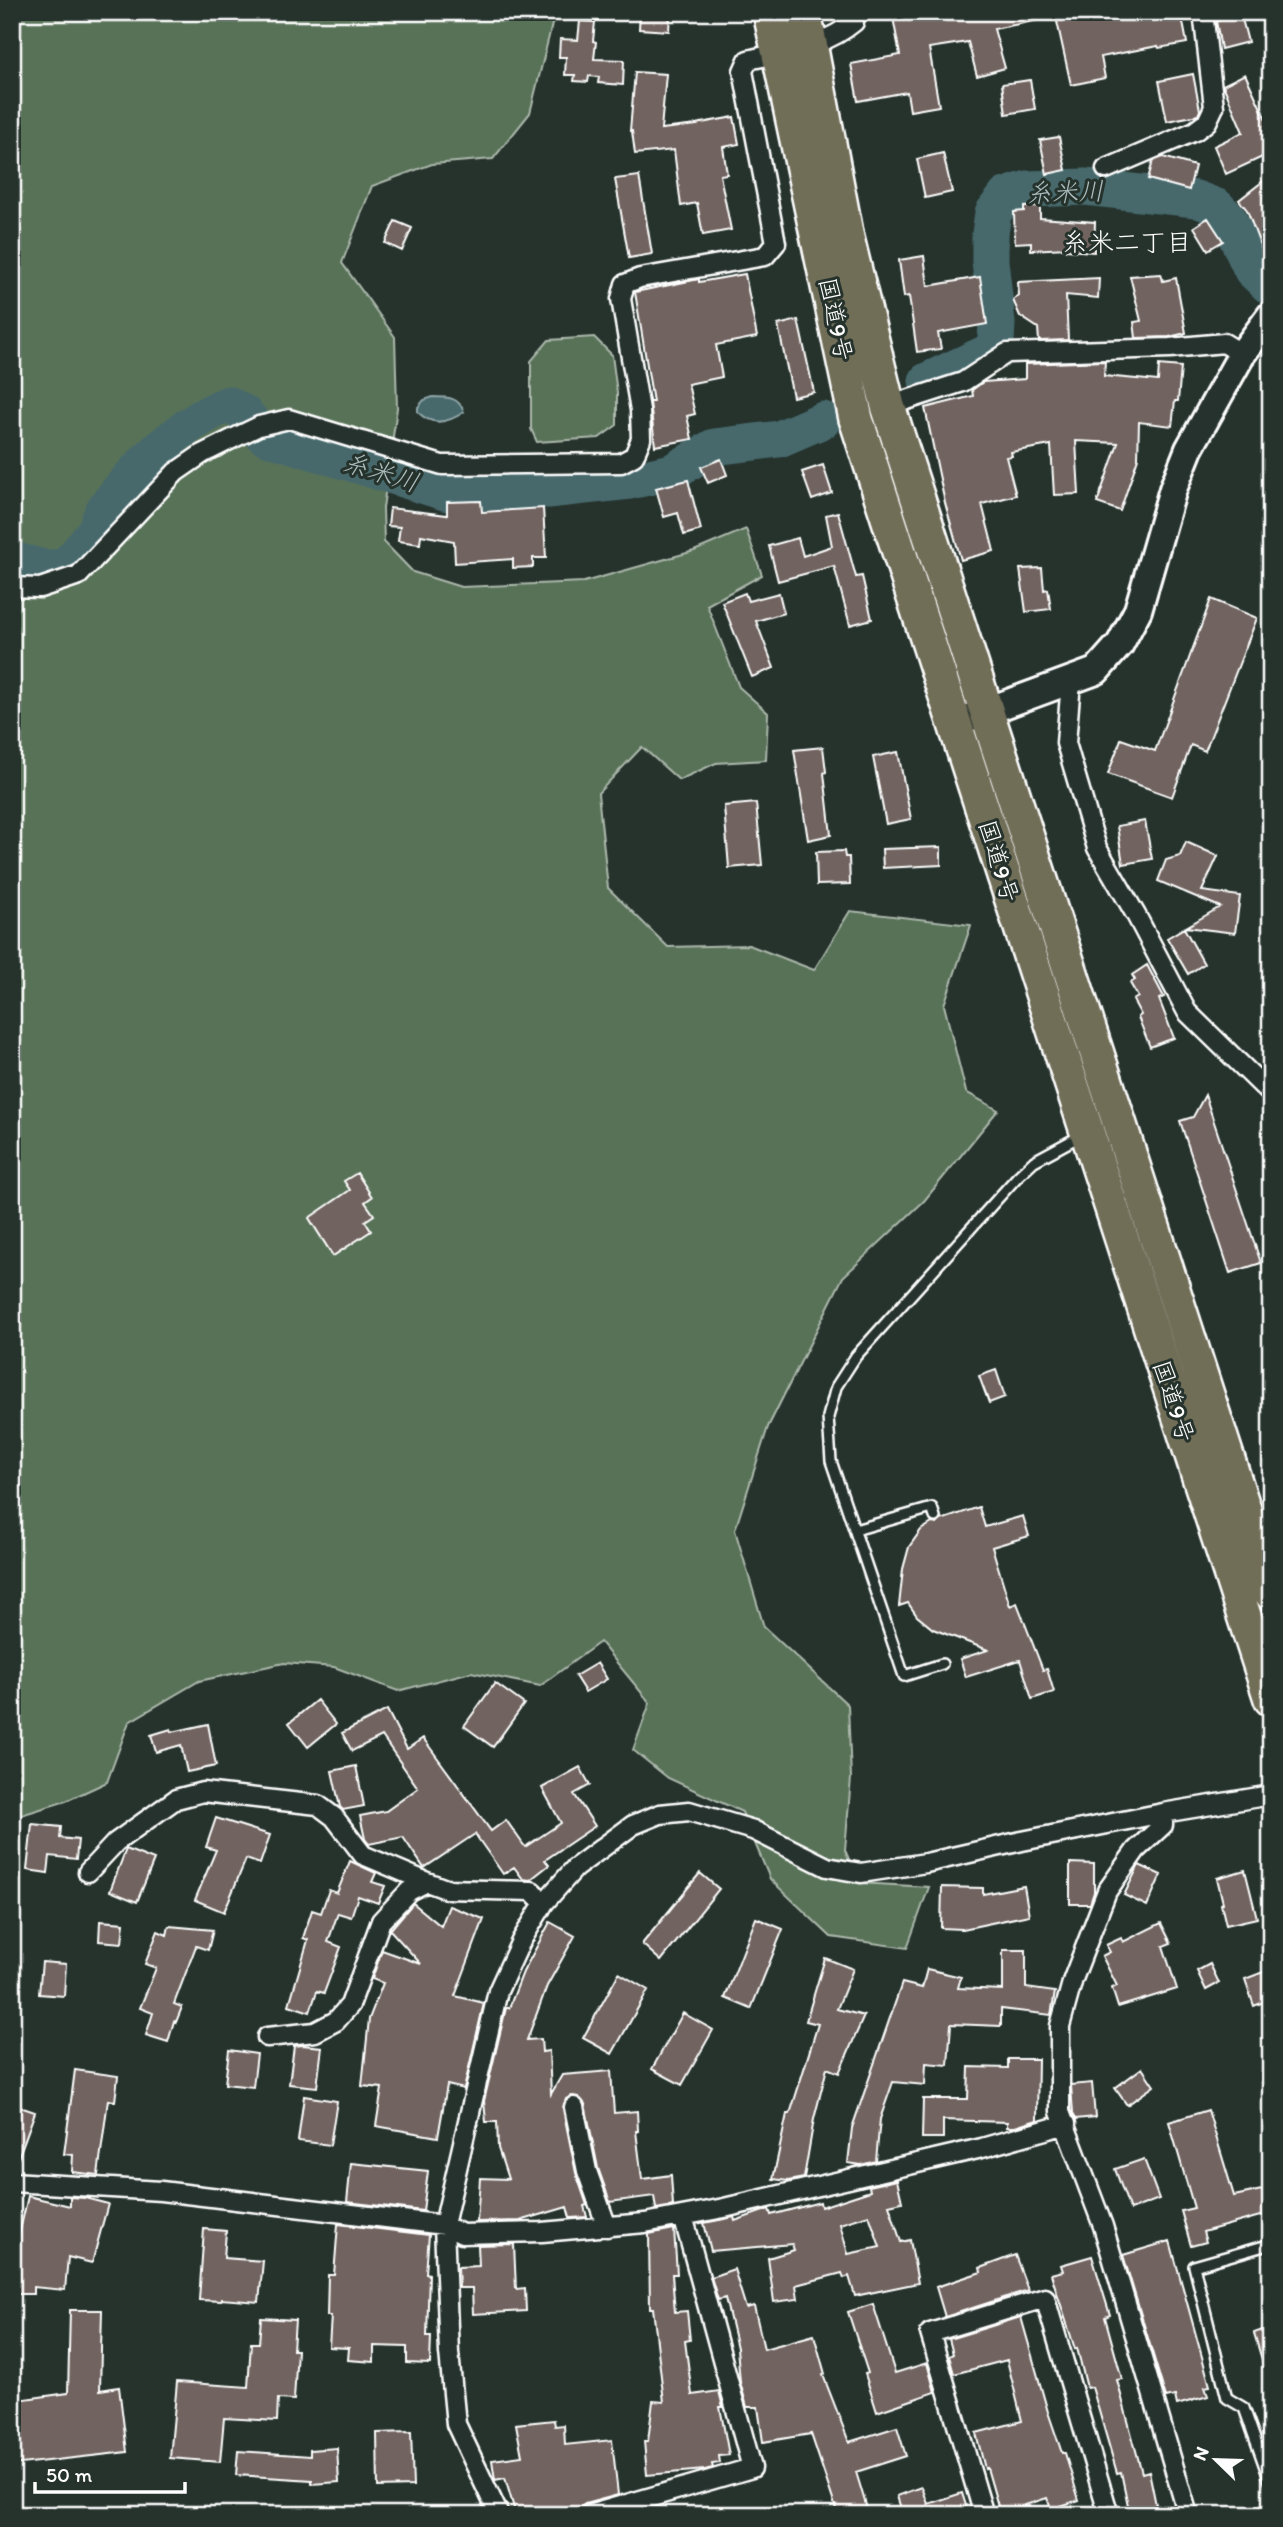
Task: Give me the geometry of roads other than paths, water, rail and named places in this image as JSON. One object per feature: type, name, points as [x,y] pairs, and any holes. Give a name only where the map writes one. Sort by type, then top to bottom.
[{"type":"highway","name":"国道9号","points":[[770,12],[856,419],[1271,1699]]},
{"type":"highway","name":"国道9号","points":[[804,12],[846,238],[888,406],[1271,1593]]},
{"type":"street","points":[[12,587],[40,588],[79,575],[176,472],[202,454],[259,426],[289,419],[442,465],[621,463],[634,456],[641,439],[641,429],[621,299],[625,284],[640,278],[765,256],[776,243],[743,71],[748,60],[810,47],[840,34],[854,22],[854,12]]},
{"type":"street","points":[[1106,169],[1195,131],[1208,122],[1214,107],[1203,12]]},
{"type":"street","points":[[955,722],[1096,671],[1120,644],[1138,610],[1173,489],[1189,449],[1242,354],[1271,316]]},
{"type":"street","points":[[888,406],[963,382],[1007,353],[1170,348],[1224,343],[1242,354]]},
{"type":"street","points":[[1071,681],[1066,743],[1097,848],[1136,915],[1186,1012],[1271,1094]]},
{"type":"street","points":[[88,1872],[116,1842],[176,1799],[203,1792],[318,1805],[334,1817],[363,1855],[446,1889],[532,1891],[544,1903]]},
{"type":"street","points":[[499,2515],[456,2424],[449,2353],[444,2225],[498,1991],[521,1941],[544,1903],[575,1868],[633,1825],[660,1814],[689,1811],[753,1830],[827,1867],[861,1873],[926,1863],[1163,1813],[1271,1796]]},
{"type":"street","points":[[1163,1813],[1163,1825],[1136,1850],[1107,1891],[1073,1979],[1060,2026],[1060,2112],[1103,2226],[1188,2515]]},
{"type":"street","points":[[267,2037],[315,2032],[336,2021],[350,2005],[381,1922],[409,1891],[426,1882]]},
{"type":"street","points":[[574,2107],[587,2171],[607,2227]]},
{"type":"street","points":[[12,2182],[161,2191],[444,2225],[462,2234],[542,2232],[645,2223],[683,2216],[982,2148],[1066,2124]]},
{"type":"street","points":[[589,2515],[752,2468],[683,2216]]},
{"type":"street","points":[[984,2515],[930,2333],[1045,2298],[1109,2515]]},
{"type":"lane","points":[[942,1664],[904,1676],[831,1461],[828,1417],[836,1387],[856,1356],[1018,1176],[1034,1161],[1088,1132]]},
{"type":"lane","points":[[856,1530],[932,1508],[935,1517]]},
{"type":"lane","points":[[1271,2244],[1194,2266],[1227,2398],[1244,2408],[1271,2484]]},
{"type":"water","points":[[433,397],[456,401],[464,412],[446,421],[429,420],[418,412],[418,407],[424,400]]},
{"type":"waterway","name":"糸米川","points":[[927,381],[989,352],[996,342],[997,323],[990,261],[993,213],[1006,196],[1028,189],[1085,187],[1196,199],[1217,207],[1228,218],[1252,270],[1268,285]]},
{"type":"waterway","name":"糸米川","points":[[12,560],[46,568],[65,565],[94,532],[105,508],[145,462],[193,423],[228,404],[245,414],[264,436],[448,493],[548,490],[630,481],[672,472],[714,447],[779,439],[823,420]]},
{"type":"district","name":"糸米二丁目","points":[[1127,242]]}]
